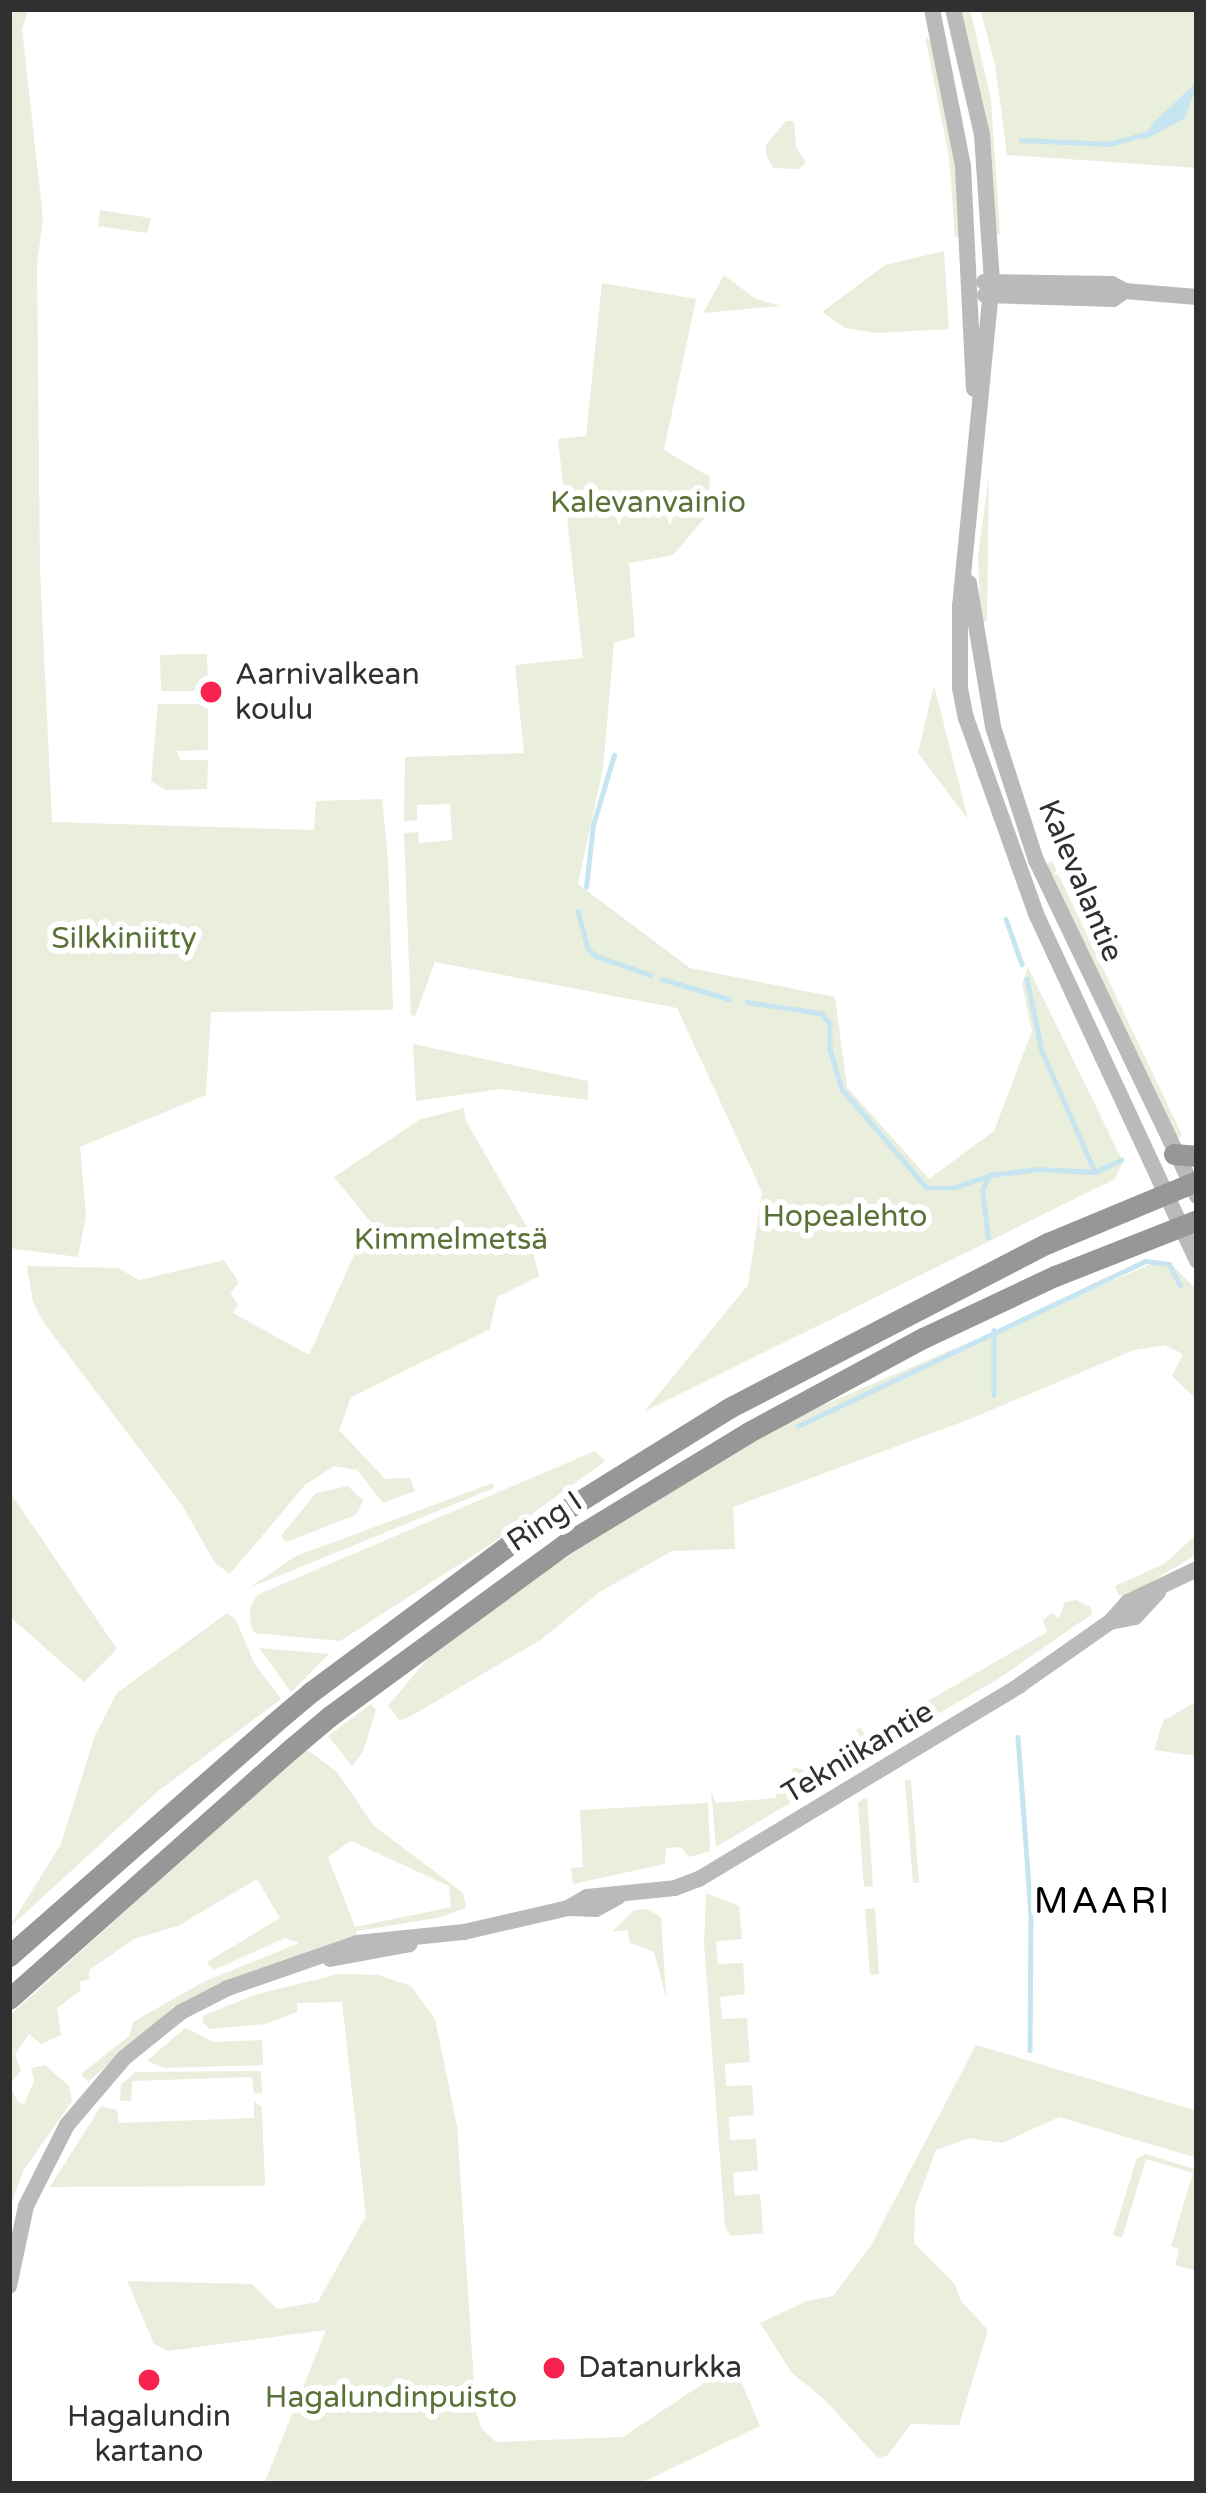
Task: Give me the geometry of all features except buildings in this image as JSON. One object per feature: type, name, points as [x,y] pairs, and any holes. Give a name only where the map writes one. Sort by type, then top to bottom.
[{"type":"highway","name":"Ring I","points":[[9,1956],[311,1692],[527,1533],[731,1407],[1048,1243],[1163,1193],[1194,1187]]},
{"type":"highway","name":"Ring I","points":[[9,1999],[292,1748],[566,1544],[748,1432],[923,1338],[1188,1223]]},
{"type":"main road","name":"Kalevalantie","points":[[932,9],[963,166],[970,367],[976,402]]},
{"type":"main road","name":"Kalevalantie","points":[[953,9],[982,135],[992,289],[976,402],[960,604],[960,688],[974,746],[1037,916],[1163,1193],[1188,1223],[1197,1261]]},
{"type":"main road","points":[[970,287],[1112,284],[1125,291],[1197,297]]},
{"type":"main road","name":"Kalevalantie","points":[[966,570],[993,727],[1036,860],[1186,1155],[1194,1187]]},
{"type":"main road","name":"Tekniikantie","points":[[9,2286],[18,2230],[34,2182],[67,2125],[99,2085],[182,2012],[228,1988],[366,1941],[428,1937],[568,1908],[587,1897],[619,1897],[699,1879],[983,1709],[1110,1622],[1137,1596],[1158,1592],[1197,1569]]},
{"type":"green space","name":"Silkkiniitty","points":[[9,9],[29,9],[22,29],[43,219],[37,263],[40,571],[52,822],[314,830],[316,801],[382,799],[388,860],[393,1010],[211,1012],[206,1095],[80,1147],[86,1216],[78,1257],[9,1248]]},
{"type":"green space","points":[[960,9],[970,9],[991,100],[1000,234],[995,235]]},
{"type":"green space","points":[[980,9],[1197,9],[1197,168],[1007,155],[995,64]]},
{"type":"green space","points":[[925,36],[935,45],[947,90],[964,237],[955,237],[949,157]]},
{"type":"green space","points":[[786,121],[794,121],[796,147],[806,162],[799,169],[773,168],[766,155],[766,145]]},
{"type":"green space","points":[[100,210],[151,218],[147,233],[98,226]]},
{"type":"green space","points":[[944,251],[949,329],[877,333],[845,328],[822,312],[885,265]]},
{"type":"green space","points":[[724,275],[756,299],[781,306],[703,313]]},
{"type":"green space","points":[[602,283],[696,299],[664,450],[710,477],[707,515],[673,555],[629,563],[635,637],[614,643],[603,768],[578,884],[690,968],[835,997],[847,1087],[929,1179],[994,1131],[1032,1031],[1022,984],[1028,967],[1123,1162],[1115,1179],[645,1411],[748,1285],[762,1192],[677,1008],[435,962],[415,1016],[411,1015],[404,833],[418,832],[419,843],[452,840],[450,804],[417,805],[417,820],[404,821],[405,757],[524,753],[515,665],[583,658],[558,439],[586,436]]},
{"type":"green space","points":[[989,475],[987,620],[981,625],[978,556]]},
{"type":"green space","points":[[207,654],[208,691],[161,691],[160,655]]},
{"type":"green space","points":[[934,685],[968,819],[918,753]]},
{"type":"green space","points":[[158,704],[208,704],[208,750],[177,751],[180,760],[208,760],[207,789],[166,790],[151,781]]},
{"type":"green space","points":[[1052,861],[1182,1135],[1177,1140],[1044,865]]},
{"type":"green space","points":[[413,1044],[588,1081],[588,1100],[501,1089],[416,1101]]},
{"type":"green space","name":"Kimmelmetsä","points":[[464,1108],[466,1121],[527,1227],[539,1276],[497,1297],[490,1329],[351,1397],[339,1430],[385,1479],[410,1478],[415,1491],[383,1503],[357,1470],[334,1466],[305,1485],[230,1574],[215,1563],[182,1505],[44,1323],[33,1302],[27,1266],[118,1268],[139,1280],[224,1260],[239,1283],[230,1293],[238,1304],[233,1313],[309,1355],[358,1246],[378,1231],[334,1177],[419,1120]]},
{"type":"green space","points":[[1158,1261],[1172,1265],[1197,1290],[1197,1400],[1172,1376],[1183,1354],[1165,1345],[1134,1350],[970,1419],[733,1507],[735,1549],[672,1551],[598,1593],[542,1639],[413,1715],[400,1721],[388,1706],[445,1638],[609,1529],[789,1420]]},
{"type":"green space","points":[[595,1451],[605,1461],[491,1544],[340,1641],[255,1633],[251,1627],[250,1608],[257,1595]]},
{"type":"green space","points":[[493,1483],[494,1488],[249,1588],[296,1556]]},
{"type":"green space","points":[[348,1486],[363,1501],[356,1515],[286,1542],[281,1536],[316,1493]]},
{"type":"green space","points":[[9,1491],[117,1649],[84,1682],[9,1616]]},
{"type":"green space","points":[[1197,1534],[1197,1554],[1133,1593],[1119,1596],[1115,1586],[1164,1564]]},
{"type":"green space","points":[[1076,1600],[1091,1607],[1092,1614],[998,1679],[870,1753],[856,1730],[860,1727],[866,1737],[1047,1632],[1043,1620],[1052,1613],[1059,1618],[1065,1602]]},
{"type":"green space","points":[[227,1613],[236,1620],[254,1663],[281,1699],[157,1792],[9,1928],[61,1844],[95,1735],[117,1693]]},
{"type":"green space","points":[[259,1648],[329,1654],[291,1692]]},
{"type":"green space","points":[[1197,1701],[1197,1756],[1154,1750],[1163,1721]]},
{"type":"green space","points":[[371,1704],[376,1710],[363,1752],[352,1766],[328,1736]]},
{"type":"green space","points":[[306,1749],[337,1772],[374,1826],[463,1893],[466,1908],[437,1918],[357,1931],[356,1936],[216,1985],[175,2006],[88,2082],[81,2074],[129,2036],[133,2022],[205,1981],[299,1943],[285,1938],[214,1970],[207,1962],[280,1918],[257,1879],[178,1926],[134,1939],[89,1970],[89,1979],[79,1982],[81,1990],[57,2008],[61,2035],[41,2044],[29,2034],[15,2054],[21,2071],[9,2085],[9,2016]],"holes":[[[351,1841],[449,1886],[451,1907],[355,1927],[328,1857]]]},
{"type":"green space","points":[[794,1767],[812,1772],[820,1785],[716,1847],[711,1791],[716,1803],[775,1798]]},
{"type":"green space","points":[[905,1780],[911,1780],[919,1883],[913,1883]]},
{"type":"green space","points":[[867,1797],[873,1886],[864,1887],[858,1802]]},
{"type":"green space","points":[[708,1803],[710,1851],[689,1857],[681,1847],[666,1848],[665,1864],[573,1884],[571,1868],[583,1867],[580,1810]]},
{"type":"green space","points":[[706,1893],[739,1906],[742,1939],[716,1941],[718,1964],[743,1963],[745,1994],[720,1997],[722,2019],[747,2018],[750,2062],[725,2064],[726,2086],[752,2085],[754,2115],[729,2117],[730,2140],[756,2139],[758,2170],[733,2173],[735,2196],[760,2194],[763,2233],[730,2236],[725,2225],[704,1944]]},
{"type":"green space","points":[[875,1908],[879,1974],[870,1975],[865,1909]]},
{"type":"green space","points":[[646,1909],[661,1917],[666,1998],[654,1952],[630,1943],[627,1930],[612,1932],[634,1910]]},
{"type":"green space","name":"Hagalundinpuisto","points":[[339,1974],[378,1975],[411,1986],[435,2019],[457,2126],[476,2413],[482,2429],[496,2442],[623,2437],[713,2377],[737,2372],[760,2426],[639,2484],[264,2484],[326,2330],[168,2351],[154,2344],[127,2281],[252,2284],[277,2309],[318,2302],[366,2216],[342,2002],[297,2003],[297,2012],[265,2024],[210,2029],[202,2022],[204,2015],[258,1994]]},
{"type":"green space","points":[[185,2028],[214,2042],[262,2040],[263,2065],[164,2068],[147,2061]]},
{"type":"green space","points":[[976,2045],[1197,2111],[1197,2158],[1059,2117],[1002,2143],[969,2138],[936,2150],[915,2207],[914,2243],[954,2283],[962,2302],[988,2330],[959,2425],[911,2424],[888,2455],[878,2458],[824,2399],[792,2373],[760,2323],[807,2301],[833,2296],[870,2247]]},
{"type":"green space","points":[[45,2065],[69,2086],[72,2101],[23,2171],[9,2211],[9,2085],[24,2104],[34,2081],[31,2068]]},
{"type":"green space","points":[[261,2071],[262,2094],[254,2093],[252,2077],[132,2081],[131,2101],[120,2101],[121,2084],[136,2072]]},
{"type":"green space","points":[[254,2101],[262,2107],[265,2186],[50,2187],[101,2106],[117,2110],[119,2123],[254,2118]]},
{"type":"green space","points":[[1146,2154],[1197,2170],[1197,2271],[1175,2265],[1179,2249],[1171,2246],[1193,2173],[1146,2159],[1122,2238],[1113,2235],[1137,2158]]},
{"type":"water","points":[[1197,84],[1185,118],[1144,140],[1141,137]]},
{"type":"waterway","points":[[1153,126],[1197,84]]},
{"type":"waterway","points":[[1021,140],[1110,144],[1145,134]]},
{"type":"waterway","points":[[586,887],[593,825],[614,755]]},
{"type":"waterway","points":[[578,911],[588,949],[651,975]]},
{"type":"waterway","points":[[1006,919],[1022,964]]},
{"type":"waterway","points":[[662,979],[729,999]]},
{"type":"waterway","points":[[1027,979],[1042,1051],[1095,1172]]},
{"type":"waterway","points":[[747,1002],[821,1013],[830,1023],[830,1049],[842,1089],[927,1188],[953,1188],[990,1175]]},
{"type":"waterway","points":[[988,1238],[982,1189],[990,1175],[1039,1169],[1095,1172],[1121,1160]]},
{"type":"waterway","points":[[798,1426],[1146,1261],[1169,1264],[1180,1285]]},
{"type":"waterway","points":[[994,1330],[994,1395]]},
{"type":"waterway","points":[[1018,1737],[1031,1913],[1030,2050]]},
{"type":"place","name":"Aarnivalkean koulu","points":[[211,692]]},
{"type":"place","name":"Datanurkka","points":[[554,2368]]},
{"type":"place","name":"Hagalundin kartano","points":[[149,2380]]},
{"type":"district","name":"MAARI","points":[[1103,1902]]},
{"type":"park label","name":"Kalevanvainio","points":[[648,503]]},
{"type":"park label","name":"Hopealehto","points":[[845,1217]]}]
